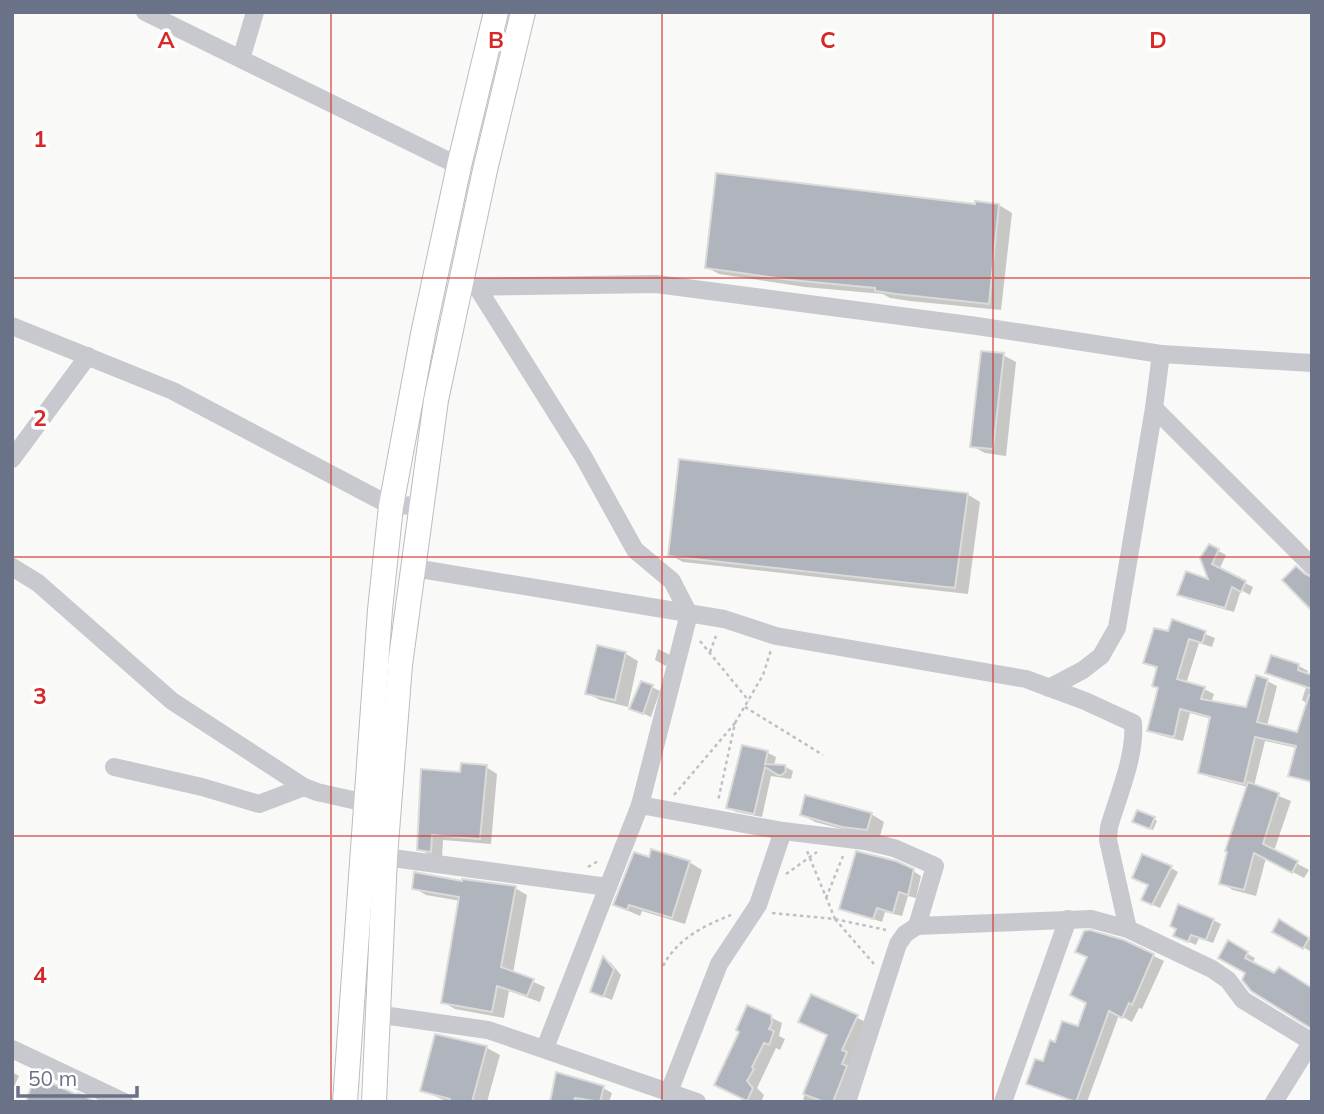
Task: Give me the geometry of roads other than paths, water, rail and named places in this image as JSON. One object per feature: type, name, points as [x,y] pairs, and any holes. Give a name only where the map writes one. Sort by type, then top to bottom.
[{"type":"main road","points":[[345,1102],[380,610],[391,506],[459,166],[496,12]]},
{"type":"main road","points":[[374,1102],[385,857],[400,665],[424,505],[436,400],[468,287],[485,170],[523,12]]},
{"type":"street","points":[[145,12],[459,166]]},
{"type":"street","points":[[241,59],[255,12]]},
{"type":"street","points":[[468,287],[656,284],[976,326],[1161,354],[1312,363]]},
{"type":"street","points":[[468,287],[583,456],[635,550],[672,580],[688,619],[640,805],[545,1048]]},
{"type":"street","points":[[12,326],[173,391],[391,506],[424,505]]},
{"type":"street","points":[[1049,688],[1083,670],[1101,656],[1117,628],[1161,354]]},
{"type":"street","points":[[12,459],[88,356]]},
{"type":"street","points":[[1154,408],[1312,566]]},
{"type":"street","points":[[12,567],[38,583],[172,701],[304,787],[366,803]]},
{"type":"street","points":[[414,568],[688,619],[724,619],[776,636],[1026,679],[1133,723],[1132,751],[1109,827],[1108,840],[1128,929]]},
{"type":"street","points":[[114,766],[259,804],[304,787]]},
{"type":"street","points":[[640,805],[791,832],[865,841],[894,848],[935,866],[911,930],[898,944],[847,1102]]},
{"type":"street","points":[[669,1092],[719,964],[755,911],[791,832]]},
{"type":"street","points":[[385,857],[608,887]]},
{"type":"street","points":[[1003,1102],[1068,919]]},
{"type":"street","points":[[911,930],[1068,919],[1091,919],[1128,929],[1212,969],[1228,979],[1243,1000],[1312,1042],[1274,1102]]},
{"type":"street","points":[[376,1014],[488,1030],[697,1102]]},
{"type":"street","points":[[12,1049],[124,1102]]}]
